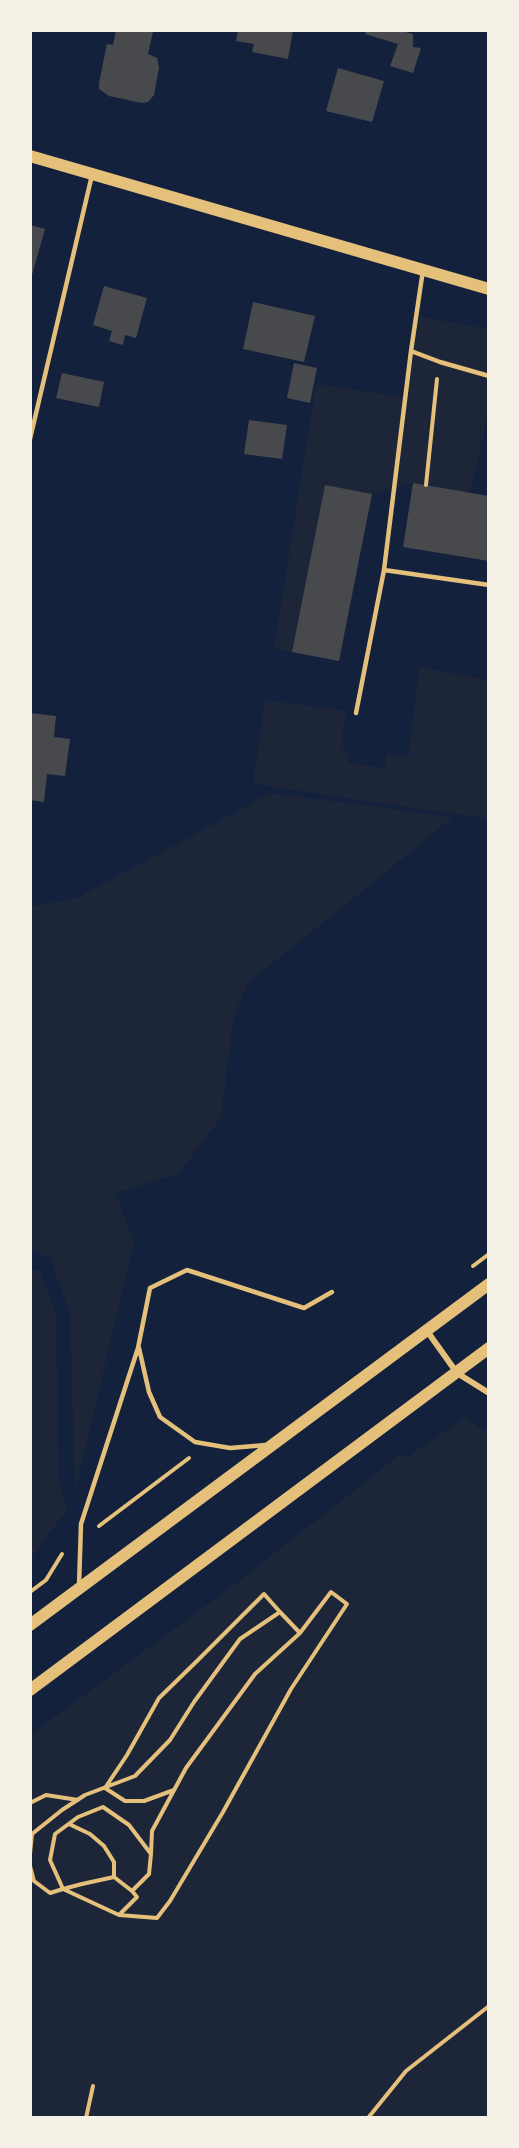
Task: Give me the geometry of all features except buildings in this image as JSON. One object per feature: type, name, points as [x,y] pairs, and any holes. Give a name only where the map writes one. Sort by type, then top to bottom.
[{"type":"main road","points":[[30,156],[489,289]]},
{"type":"main road","points":[[30,1625],[489,1284]]},
{"type":"main road","points":[[30,1690],[489,1348]]},
{"type":"street","points":[[427,1331],[457,1372],[489,1393]]},
{"type":"lane","points":[[30,439],[93,173]]},
{"type":"lane","points":[[356,713],[384,570],[423,270]]},
{"type":"lane","points":[[411,351],[489,376]]},
{"type":"lane","points":[[384,570],[489,585]]},
{"type":"lane","points":[[79,1589],[81,1524],[138,1348],[150,1288],[187,1270],[304,1308],[332,1292]]},
{"type":"lane","points":[[138,1348],[149,1392],[160,1417],[195,1442],[230,1448],[274,1444]]},
{"type":"path","points":[[426,485],[440,362]]},
{"type":"path","points":[[470,1268],[489,1254]]},
{"type":"path","points":[[30,1592],[46,1580],[60,1556],[191,1456]]},
{"type":"path","points":[[132,1891],[149,1874],[151,1854],[152,1831],[186,1768],[255,1674],[300,1633],[331,1592],[347,1604],[291,1689],[223,1812],[170,1901],[157,1918],[119,1915],[63,1889],[50,1860],[56,1834],[78,1817],[103,1807],[129,1825],[151,1854]]},
{"type":"path","points":[[105,1788],[127,1755],[159,1698],[264,1594],[300,1633]]},
{"type":"path","points":[[30,1854],[32,1834],[62,1810],[78,1800],[135,1776],[170,1740],[194,1702],[240,1639],[280,1611]]},
{"type":"path","points":[[105,1788],[125,1801],[144,1801],[175,1790]]},
{"type":"path","points":[[30,1803],[46,1795],[78,1800]]},
{"type":"path","points":[[69,1824],[90,1834],[104,1846],[114,1862],[114,1877]]},
{"type":"path","points":[[30,1866],[33,1881],[50,1893],[114,1877]]},
{"type":"path","points":[[114,1877],[137,1897],[119,1915]]},
{"type":"path","points":[[368,2118],[406,2071],[489,2006]]},
{"type":"path","points":[[86,2118],[93,2086]]},
{"type":"shaded area","points":[[416,316],[489,329],[489,410],[470,493],[413,483],[372,494],[325,485],[292,652],[274,649],[316,384],[405,397]]},
{"type":"shaded area","points":[[420,667],[489,680],[489,819],[253,784],[265,700],[346,711],[341,749],[348,751],[347,763],[385,768],[386,754],[408,757]]},
{"type":"shaded area","points":[[271,793],[453,817],[248,982],[233,1020],[221,1118],[178,1174],[115,1193],[134,1241],[75,1492],[70,1312],[50,1258],[30,1249],[30,907],[77,898]]},
{"type":"shaded area","points":[[30,1269],[40,1271],[56,1315],[59,1484],[68,1510],[44,1539],[30,1563]]},
{"type":"shaded area","points":[[466,1417],[478,1427],[489,1428],[489,2118],[30,2118],[30,1735],[234,1585],[402,1453],[406,1458]]}]
